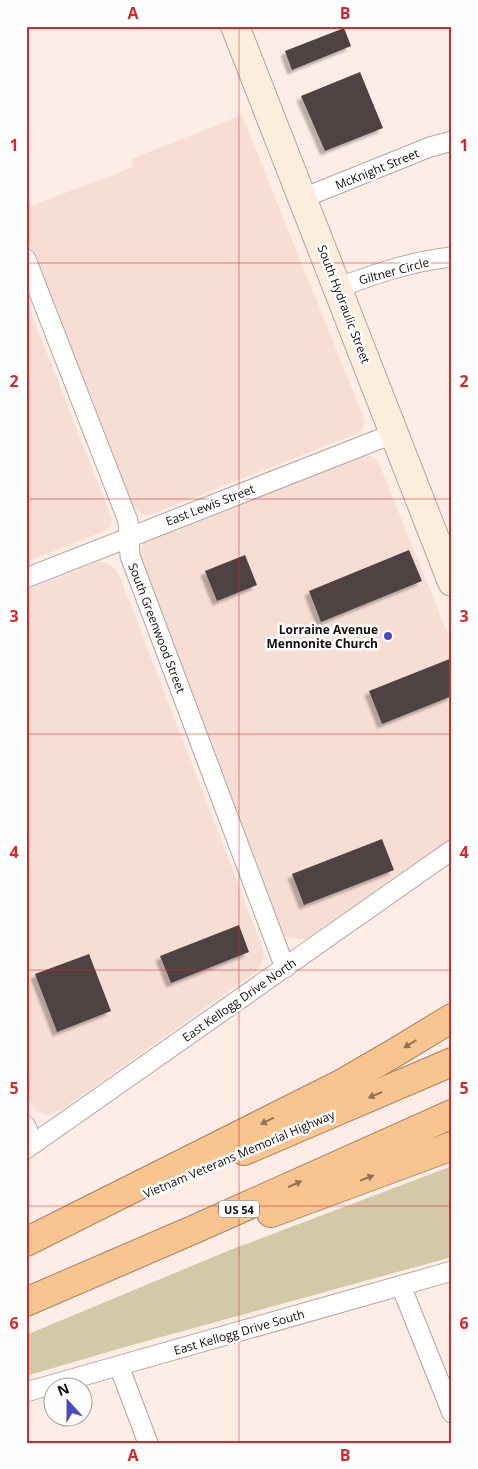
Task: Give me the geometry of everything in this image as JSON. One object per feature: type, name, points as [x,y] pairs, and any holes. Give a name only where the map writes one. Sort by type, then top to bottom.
[{"type":"highway","points":[[26,1243],[341,1084],[452,1018]]},
{"type":"highway","name":"Vietnam Veterans Memorial Highway","points":[[26,1243],[452,1062]]},
{"type":"highway","name":"US 54","points":[[26,1303],[452,1114]]},
{"type":"highway","points":[[26,1303],[452,1146]]},
{"type":"street","name":"South Hydraulic Street","points":[[235,26],[450,572]]},
{"type":"street","name":"McKnight Street","points":[[303,198],[430,147],[452,141]]},
{"type":"street","name":"Giltner Circle","points":[[338,288],[390,269],[452,257]]},
{"type":"street","name":"South Greenwood Street","points":[[26,259],[128,521],[130,556],[285,968]]},
{"type":"street","name":"East Lewis Street","points":[[26,578],[395,432]]},
{"type":"street","name":"East Kellogg Drive North","points":[[30,1146],[452,850]]},
{"type":"street","points":[[26,1126],[30,1146]]},
{"type":"street","name":"East Kellogg Drive South","points":[[26,1392],[452,1271]]},
{"type":"street","points":[[401,1286],[452,1413]]},
{"type":"street","points":[[119,1366],[148,1443]]},
{"type":"shaded area","points":[[242,115],[365,421],[363,429],[356,434],[147,516],[133,506],[26,234],[26,208],[133,167],[131,159]]},
{"type":"shaded area","points":[[26,300],[112,519],[111,526],[105,531],[26,562]]},
{"type":"shaded area","points":[[364,456],[372,456],[378,461],[452,645],[452,840],[307,939],[296,939],[285,937],[279,930],[143,575],[140,554],[143,543],[152,538]]},
{"type":"shaded area","points":[[98,562],[107,563],[115,569],[120,577],[262,946],[264,957],[256,972],[61,1110],[48,1115],[37,1112],[26,1095],[26,590]]},
{"type":"shaded area","points":[[452,1166],[452,1257],[26,1376],[26,1335],[230,1250]]},
{"type":"building","points":[[344,28],[351,46],[292,70],[285,51]]},
{"type":"building","points":[[360,72],[383,128],[325,151],[301,96]]},
{"type":"building","points":[[409,550],[422,581],[321,622],[309,591]]},
{"type":"building","points":[[245,555],[257,585],[217,601],[205,571]]},
{"type":"building","points":[[452,658],[452,696],[382,724],[369,691]]},
{"type":"building","points":[[382,839],[394,870],[304,905],[292,874]]},
{"type":"building","points":[[239,925],[249,952],[171,983],[160,956]]},
{"type":"building","points":[[89,954],[111,1011],[57,1032],[35,974]]},
{"type":"place","name":"Lorraine Avenue Mennonite Church","points":[[388,636]]}]
